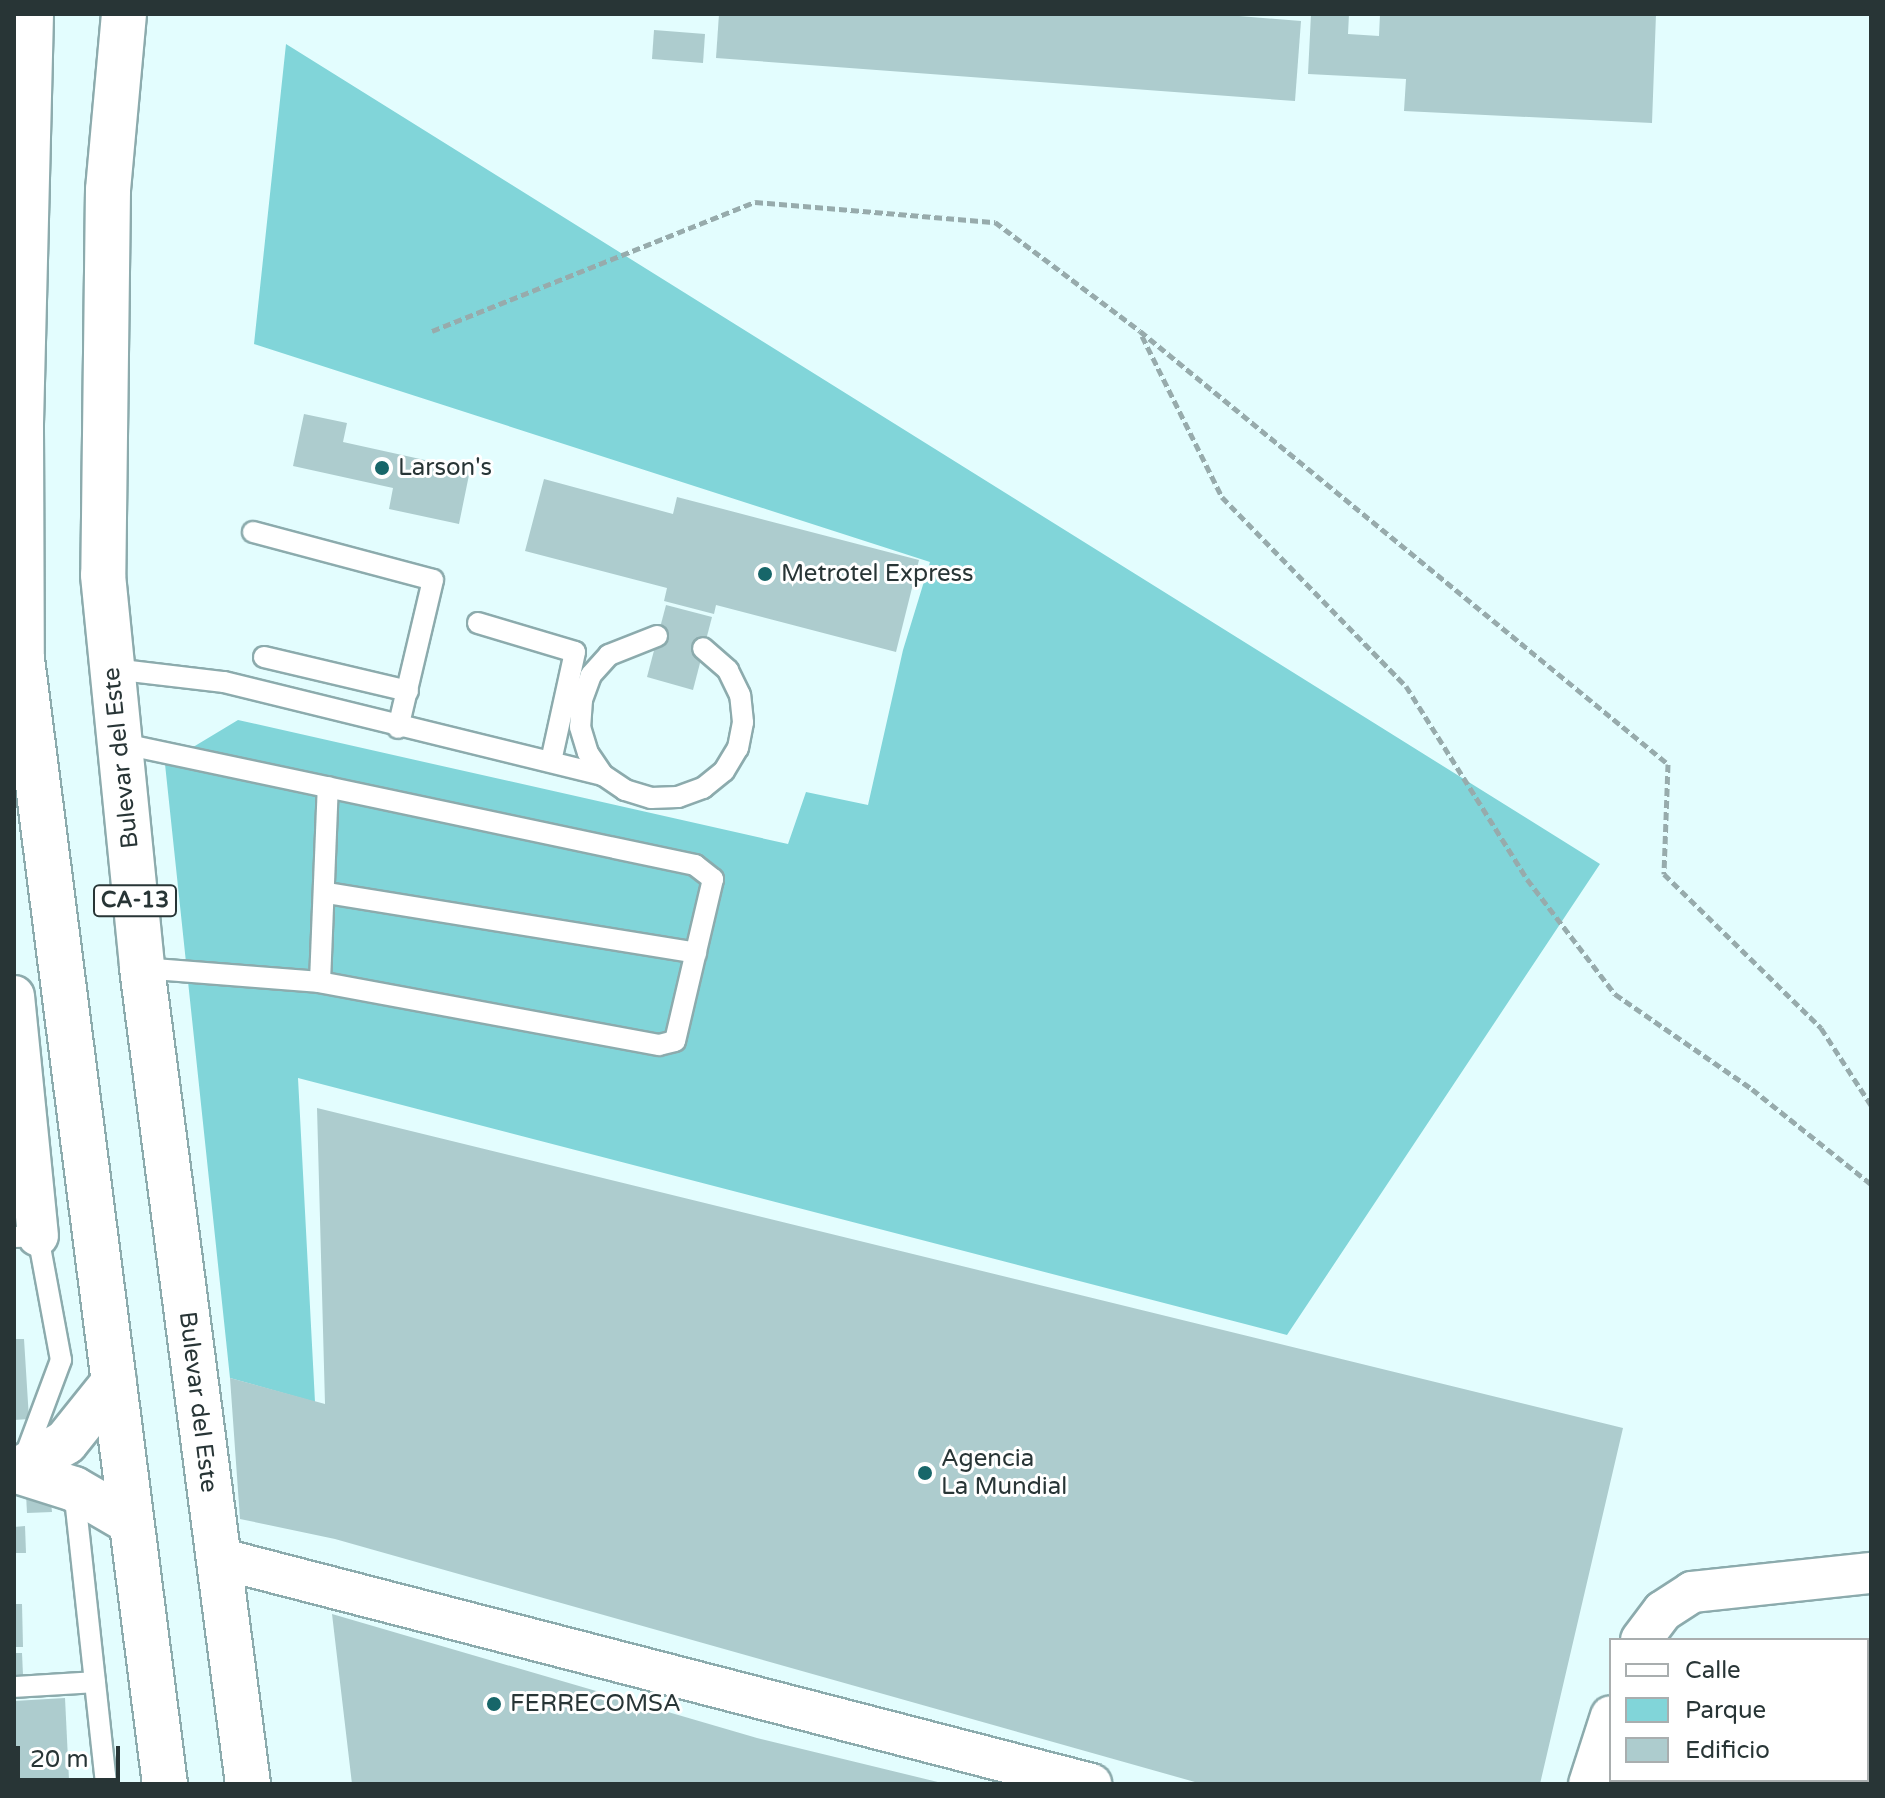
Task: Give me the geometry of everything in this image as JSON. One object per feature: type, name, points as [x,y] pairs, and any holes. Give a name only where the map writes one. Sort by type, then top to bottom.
[{"type":"main road","name":"CA-13","points":[[31,14],[21,429],[22,659],[165,1784]]},
{"type":"main road","name":"Bulevar del Este","points":[[124,14],[108,190],[103,575],[142,968],[248,1784]]},
{"type":"main road","points":[[17,1469],[66,1442],[114,1382]]},
{"type":"main road","points":[[17,1469],[74,1489],[131,1522]]},
{"type":"street","points":[[14,996],[26,1237]]},
{"type":"street","points":[[218,1558],[1091,1784]]},
{"type":"street","points":[[1643,1638],[1663,1611],[1692,1592],[1871,1573]]},
{"type":"street","points":[[1589,1784],[1609,1722]]},
{"type":"lane","points":[[253,532],[433,580],[398,728]]},
{"type":"lane","points":[[478,623],[575,652],[551,761]]},
{"type":"lane","points":[[603,775],[588,753],[580,727],[591,675],[609,655],[632,641],[657,636]]},
{"type":"lane","points":[[113,669],[224,682],[398,728],[603,775],[638,794],[678,797],[703,788],[724,771],[738,748],[743,722],[740,695],[728,670],[703,648]]},
{"type":"lane","points":[[264,657],[408,691]]},
{"type":"lane","points":[[119,743],[695,865],[713,879],[675,1041],[659,1045],[320,982],[142,968]]},
{"type":"lane","points":[[320,982],[327,893],[328,787]]},
{"type":"lane","points":[[327,893],[696,953]]},
{"type":"lane","points":[[17,1469],[61,1360],[26,1237]]},
{"type":"lane","points":[[74,1489],[106,1784]]},
{"type":"lane","points":[[14,1687],[95,1682]]},
{"type":"path","points":[[432,331],[755,202],[995,222],[1140,331],[1668,764],[1664,874],[1821,1028],[1871,1105]]},
{"type":"path","points":[[1140,331],[1222,497],[1406,686],[1527,879],[1615,994],[1752,1089],[1871,1184]]},
{"type":"green space","points":[[286,44],[1600,864],[1287,1335],[298,1078],[315,1402],[230,1378],[165,764],[238,720],[788,844],[806,792],[868,805],[903,650],[930,562],[254,344]]},
{"type":"building","points":[[719,14],[1215,14],[1301,21],[1295,101],[716,58]]},
{"type":"building","points":[[1311,14],[1349,14],[1348,34],[1379,36],[1380,14],[1656,14],[1652,123],[1404,111],[1406,79],[1308,74]]},
{"type":"building","points":[[654,30],[705,34],[703,63],[652,59]]},
{"type":"building","name":"Larson's","points":[[304,414],[347,423],[343,442],[470,470],[459,524],[389,509],[393,488],[293,466]]},
{"type":"building","name":"Metrotel Express","points":[[544,479],[673,514],[677,497],[919,560],[896,652],[716,605],[714,614],[664,601],[667,588],[525,551]]},
{"type":"building","points":[[666,605],[712,617],[693,690],[647,677]]},
{"type":"building","name":"Agencia La Mundial","points":[[317,1108],[1623,1428],[1540,1784],[1202,1784],[335,1539],[240,1519],[230,1378],[325,1404]]},
{"type":"building","points":[[14,1339],[24,1339],[29,1419],[14,1420]]},
{"type":"building","points":[[50,1493],[52,1512],[27,1513],[26,1494]]},
{"type":"building","points":[[25,1526],[26,1553],[14,1553],[14,1527]]},
{"type":"building","points":[[14,1604],[22,1604],[23,1647],[14,1647]]},
{"type":"building","name":"FERRECOMSA","points":[[332,1614],[757,1738],[946,1784],[352,1784]]},
{"type":"building","points":[[14,1653],[22,1653],[23,1675],[14,1676]]},
{"type":"building","points":[[65,1698],[69,1780],[14,1782],[14,1701]]},
{"type":"place","name":"Larson's","points":[[382,468]]},
{"type":"place","name":"Metrotel Express","points":[[765,574]]},
{"type":"place","name":"Agencia La Mundial","points":[[925,1473]]},
{"type":"place","name":"FERRECOMSA","points":[[494,1704]]}]
